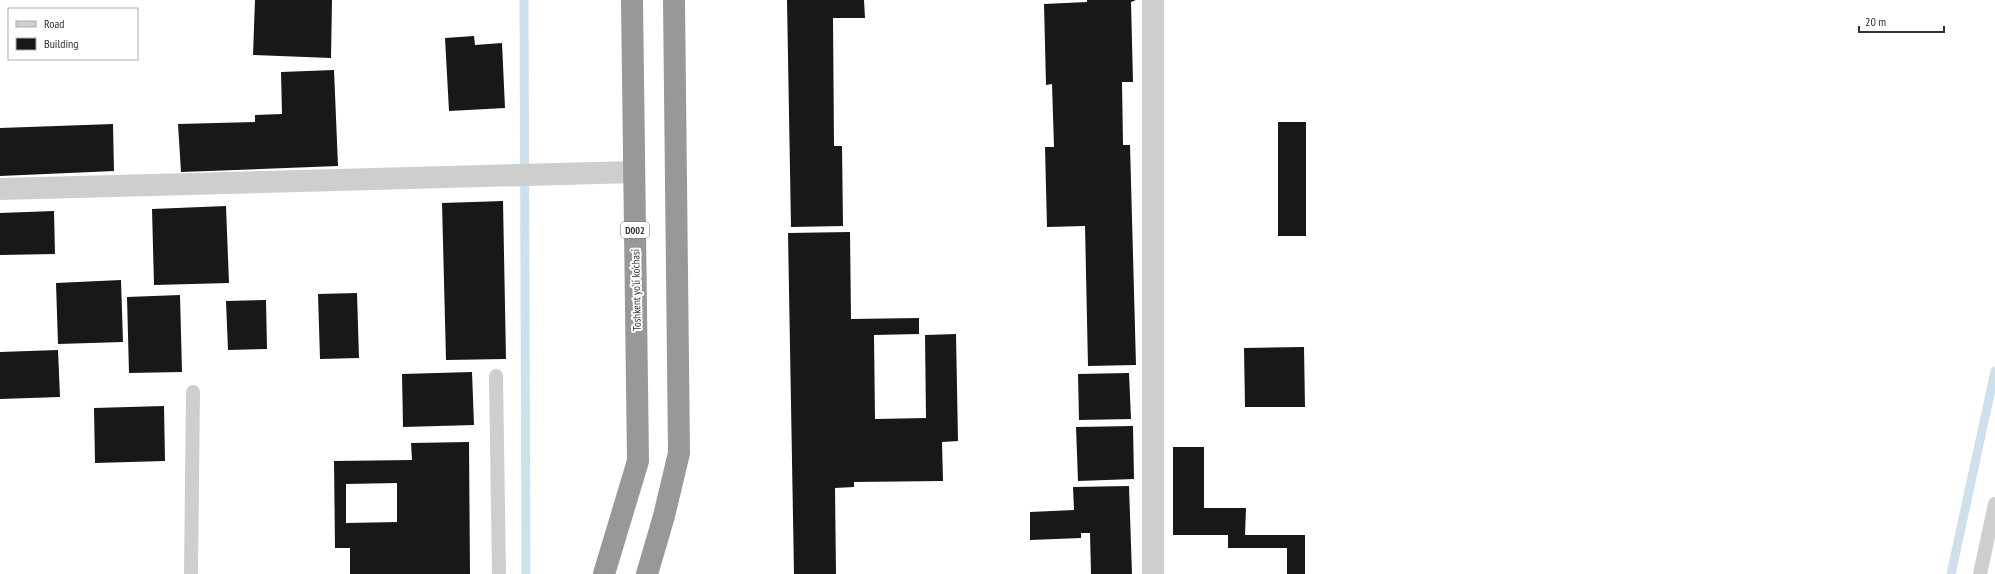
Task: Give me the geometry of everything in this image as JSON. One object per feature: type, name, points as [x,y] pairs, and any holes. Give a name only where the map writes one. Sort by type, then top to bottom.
[{"type":"highway","name":"Toshkent yo‘li ko‘chasi","points":[[604,574],[638,461],[632,0]]},
{"type":"highway","points":[[647,574],[664,516],[679,453],[674,0]]},
{"type":"street","points":[[1153,0],[1153,574]]},
{"type":"street","points":[[0,189],[634,172]]},
{"type":"lane","points":[[496,376],[499,574]]},
{"type":"lane","points":[[191,574],[193,392]]},
{"type":"lane","points":[[1980,574],[1995,504]]},
{"type":"building","points":[[255,0],[332,0],[331,58],[253,55]]},
{"type":"building","points":[[787,0],[864,0],[865,18],[833,18],[834,146],[842,146],[843,226],[791,227]]},
{"type":"building","points":[[1087,0],[1136,0],[1131,2],[1133,82],[1122,82],[1123,145],[1130,145],[1136,365],[1088,366],[1085,226],[1047,227],[1045,147],[1054,147],[1052,84],[1046,85],[1044,4],[1087,2]]},
{"type":"building","points":[[474,36],[475,45],[502,43],[505,108],[449,111],[445,38]]},
{"type":"building","points":[[334,70],[338,166],[181,172],[178,124],[255,122],[255,115],[282,114],[281,72]]},
{"type":"building","points":[[1278,122],[1306,122],[1306,236],[1278,236]]},
{"type":"building","points":[[113,124],[114,171],[0,176],[0,128]]},
{"type":"building","points":[[503,201],[506,359],[446,360],[442,203]]},
{"type":"building","points":[[226,206],[229,283],[154,285],[152,209]]},
{"type":"building","points":[[54,211],[55,254],[0,255],[0,213]]},
{"type":"building","points":[[850,232],[851,319],[919,318],[919,334],[874,335],[875,419],[926,418],[925,335],[956,334],[958,441],[942,442],[943,481],[854,482],[854,487],[835,488],[836,574],[794,574],[788,233]]},
{"type":"building","points":[[121,280],[123,342],[58,344],[56,283]]},
{"type":"building","points":[[357,293],[359,358],[320,359],[318,294]]},
{"type":"building","points":[[180,295],[182,372],[129,373],[127,297]]},
{"type":"building","points":[[266,300],[267,349],[228,350],[226,301]]},
{"type":"building","points":[[1304,347],[1305,407],[1245,407],[1244,348]]},
{"type":"building","points":[[58,350],[60,397],[0,399],[0,352]]},
{"type":"building","points":[[472,372],[474,425],[403,427],[402,374]]},
{"type":"building","points":[[1129,373],[1131,419],[1079,420],[1078,374]]},
{"type":"building","points":[[164,406],[165,461],[95,463],[94,408]]},
{"type":"building","points":[[1133,426],[1134,479],[1078,481],[1076,427]]},
{"type":"building","points":[[469,442],[470,574],[350,574],[350,548],[335,548],[334,461],[412,460],[411,443]],"holes":[[[397,483],[397,522],[346,523],[346,484]]]},
{"type":"building","points":[[1173,447],[1204,447],[1204,508],[1246,508],[1245,535],[1305,535],[1305,574],[1287,574],[1287,548],[1228,548],[1228,535],[1173,535]]},
{"type":"building","points":[[1129,486],[1132,574],[1091,574],[1090,533],[1081,533],[1081,538],[1030,540],[1030,512],[1074,510],[1073,487]]},
{"type":"waterway","points":[[524,0],[526,574]]},
{"type":"waterway","points":[[1951,574],[1995,371]]}]
